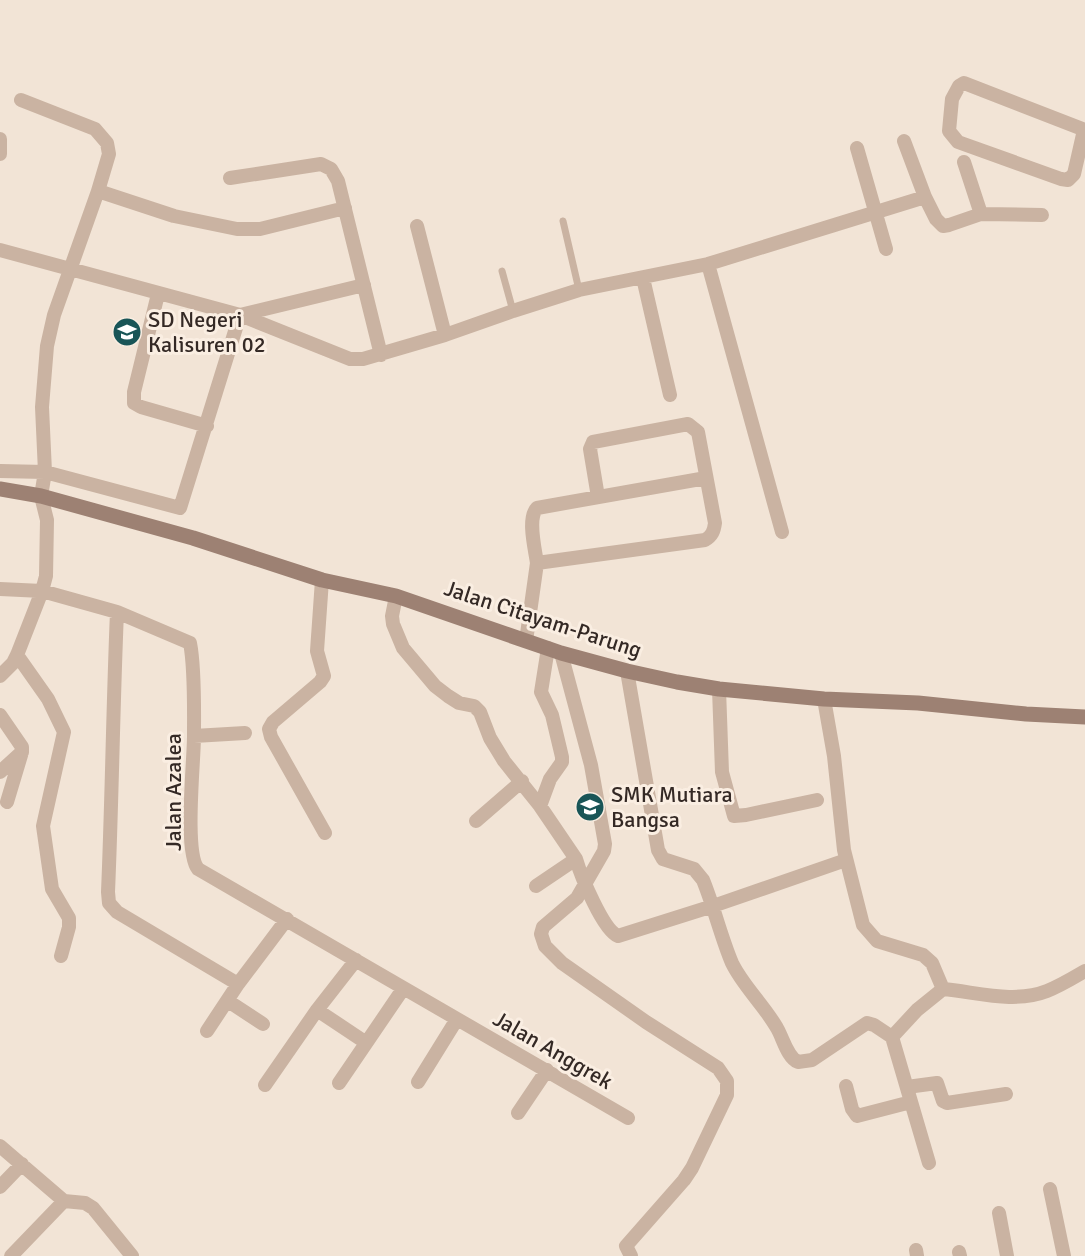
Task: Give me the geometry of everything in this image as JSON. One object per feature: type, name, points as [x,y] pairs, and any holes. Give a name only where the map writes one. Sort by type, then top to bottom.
[{"type":"main road","name":"Jalan Citayam-Parung","points":[[0,489],[41,496],[194,538],[322,580],[396,596],[526,641],[627,671],[719,689],[824,699],[918,703],[1026,714],[1085,717]]},
{"type":"street","points":[[961,84],[971,86],[1085,130],[1074,174],[1065,180],[958,142],[949,131],[952,99],[961,84]]},
{"type":"street","points":[[0,676],[13,663],[17,655],[46,576],[47,520],[41,496],[45,472],[42,407],[44,363],[54,315],[99,191],[109,154],[107,142],[95,129],[21,100]]},
{"type":"street","points":[[0,139],[0,154]]},
{"type":"street","points":[[904,141],[925,197],[936,219],[943,226],[981,214],[1042,215]]},
{"type":"street","points":[[857,148],[886,249]]},
{"type":"street","points":[[964,162],[981,214]]},
{"type":"street","points":[[230,178],[321,164],[331,169],[338,181],[381,355]]},
{"type":"street","points":[[99,191],[174,216],[237,229],[260,229],[345,208]]},
{"type":"street","points":[[0,250],[240,315],[350,359],[363,359],[445,335],[579,290],[708,264],[925,197]]},
{"type":"street","points":[[417,226],[445,335]]},
{"type":"street","points":[[708,264],[782,532]]},
{"type":"street","points":[[643,278],[670,395]]},
{"type":"street","points":[[240,315],[364,285]]},
{"type":"street","points":[[158,294],[134,392],[134,403],[207,426]]},
{"type":"street","points":[[0,471],[45,472],[179,508],[207,426],[240,315]]},
{"type":"street","points":[[537,563],[705,540],[712,534],[715,523],[698,432],[692,425],[684,424],[593,442],[590,449],[598,497]]},
{"type":"street","points":[[526,641],[537,563],[532,519],[534,511],[543,506],[706,478]]},
{"type":"street","points":[[322,580],[317,651],[324,676],[273,722],[269,729],[271,737],[325,833]]},
{"type":"street","name":"Jalan Azalea","points":[[0,589],[42,591],[117,612],[190,643],[194,736],[191,832],[195,865],[206,875],[287,919],[403,989],[458,1019]]},
{"type":"street","points":[[396,596],[392,616],[393,624],[403,648],[435,686],[459,702],[474,706],[480,712],[490,738],[504,761],[522,781],[576,859],[585,884],[610,931],[618,936],[846,860]]},
{"type":"street","points":[[117,612],[111,747],[109,903],[117,912],[238,984]]},
{"type":"street","points":[[540,806],[550,779],[562,762],[552,715],[541,692],[554,650]]},
{"type":"street","points":[[554,650],[591,765],[605,844],[604,851],[577,898],[543,927],[541,934],[545,946],[562,963],[646,1022],[718,1068],[728,1086],[727,1095],[718,1116],[688,1174],[626,1246],[631,1256]]},
{"type":"street","points":[[17,655],[48,699],[64,732],[43,826],[51,884],[69,918],[69,927],[61,956]]},
{"type":"street","points":[[627,671],[658,850],[663,859],[694,869],[703,880],[733,963],[766,1010],[794,1061],[802,1063],[812,1060],[867,1023],[892,1037],[929,1163]]},
{"type":"street","points":[[719,689],[722,772],[734,816],[818,800]]},
{"type":"street","points":[[824,699],[834,756],[842,839],[863,925],[867,932],[878,941],[923,956],[932,963],[943,989]]},
{"type":"street","points":[[0,715],[22,747],[7,802]]},
{"type":"street","points":[[194,736],[245,733]]},
{"type":"street","points":[[0,772],[22,752]]},
{"type":"street","points":[[476,821],[522,781]]},
{"type":"street","points":[[536,886],[576,859]]},
{"type":"street","points":[[207,1030],[287,919]]},
{"type":"street","points":[[265,1085],[317,1010],[356,960]]},
{"type":"street","points":[[892,1037],[917,1010],[943,989],[1003,997],[1026,996],[1049,991],[1085,971]]},
{"type":"street","points":[[339,1083],[403,989]]},
{"type":"street","points":[[228,1001],[263,1024]]},
{"type":"street","points":[[317,1010],[365,1042]]},
{"type":"street","points":[[418,1082],[458,1019]]},
{"type":"street","name":"Jalan Anggrek","points":[[458,1019],[628,1118]]},
{"type":"street","points":[[518,1113],[547,1070]]},
{"type":"street","points":[[908,1087],[937,1083],[943,1101],[947,1103],[1006,1094]]},
{"type":"street","points":[[846,1086],[852,1109],[857,1116],[911,1102]]},
{"type":"street","points":[[0,1146],[64,1201],[85,1203],[93,1208],[132,1256]]},
{"type":"street","points":[[0,1187],[22,1164]]},
{"type":"street","points":[[1050,1189],[1064,1256]]},
{"type":"street","points":[[11,1256],[64,1201]]},
{"type":"street","points":[[999,1213],[1007,1256]]},
{"type":"lane","points":[[563,221],[579,290]]},
{"type":"lane","points":[[502,271],[513,311]]},
{"type":"place","name":"SD Negeri Kalisuren 02","points":[[127,332]]},
{"type":"place","name":"SMK Mutiara Bangsa","points":[[590,807]]}]
